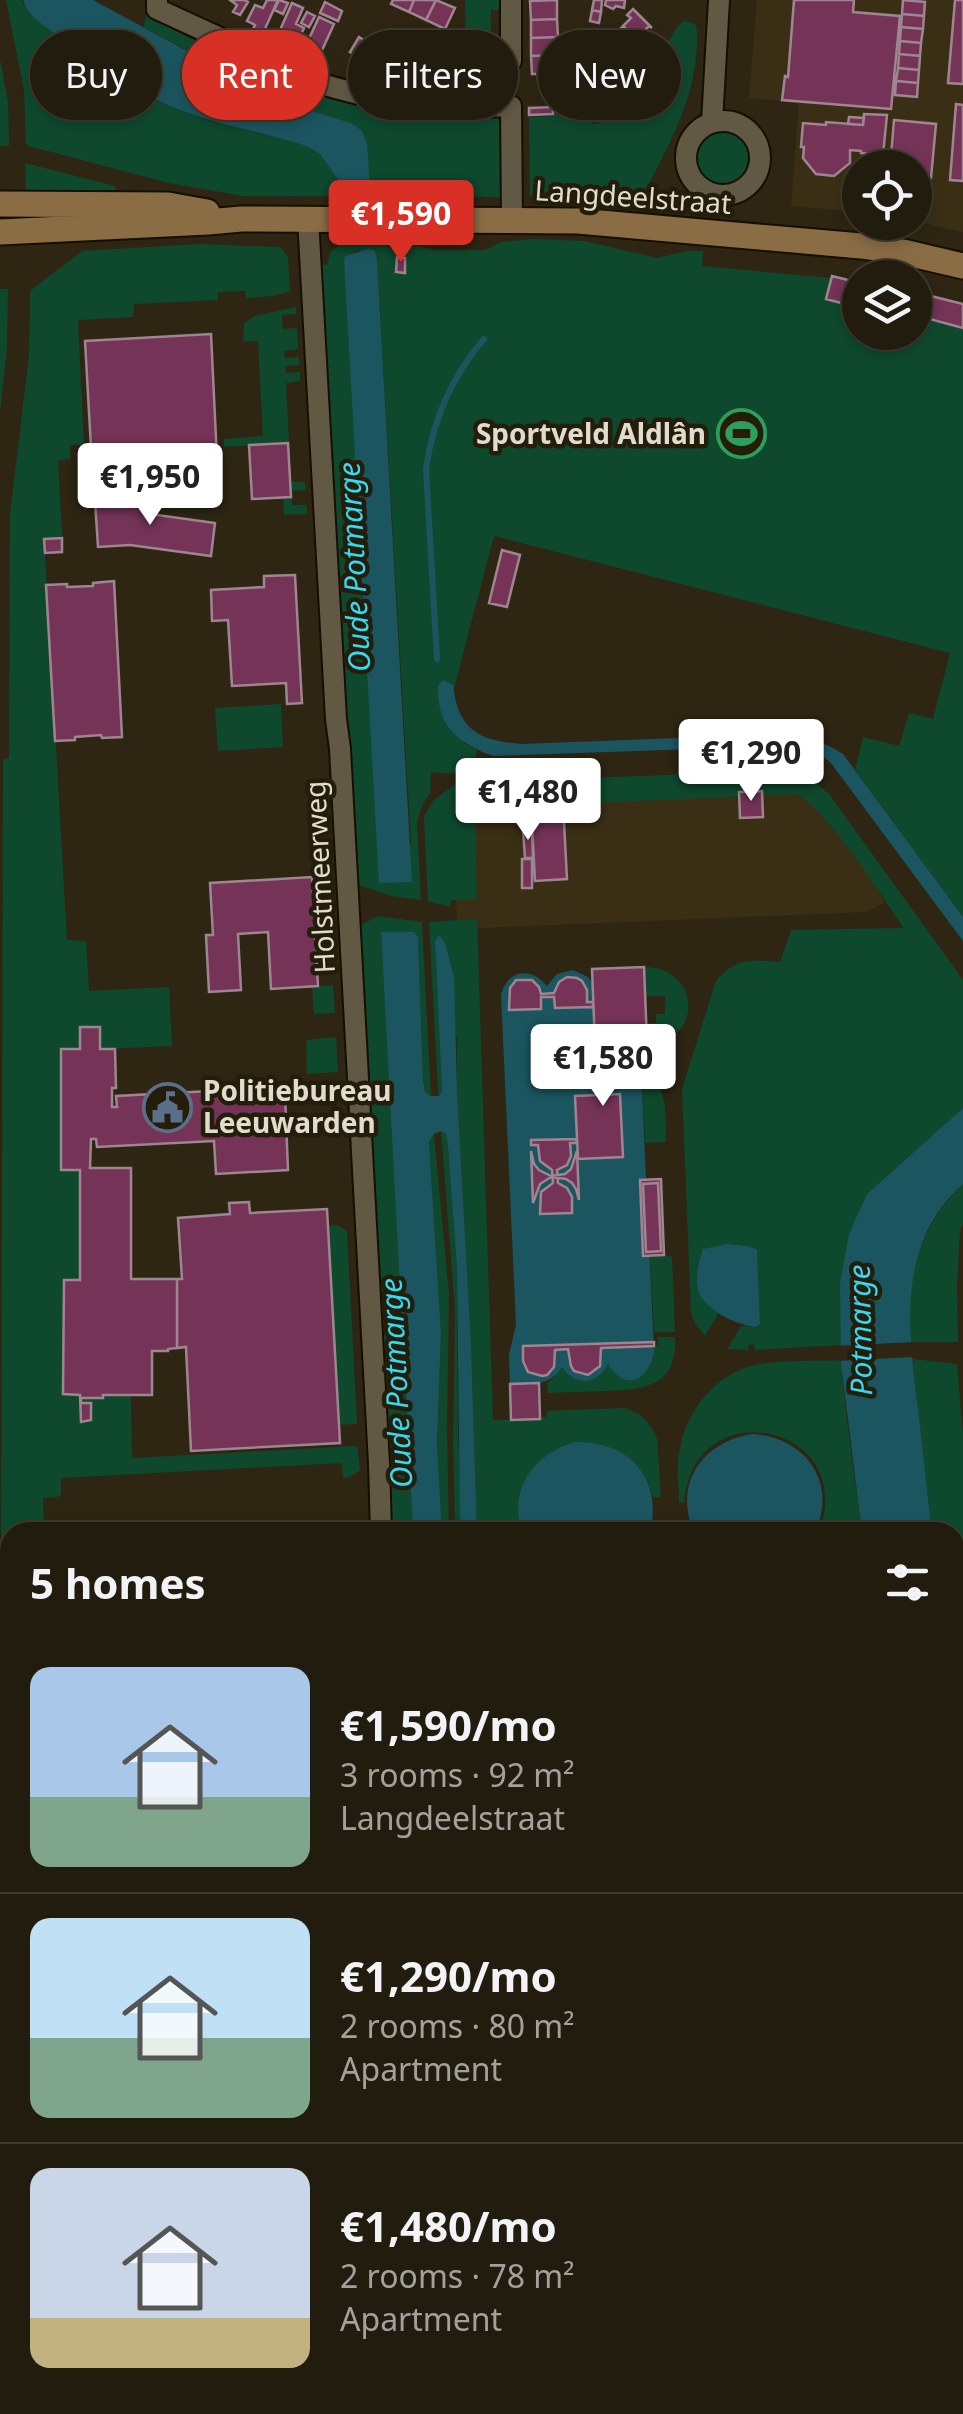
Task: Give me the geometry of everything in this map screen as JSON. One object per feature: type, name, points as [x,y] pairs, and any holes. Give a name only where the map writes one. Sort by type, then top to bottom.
[{"type":"street","points":[[157,0],[157,9],[316,82],[344,91],[420,105],[511,106],[512,219]]},
{"type":"street","points":[[512,0],[512,30]]},
{"type":"street","points":[[712,122],[719,0]]},
{"type":"street","name":"Langdeelstraat","points":[[0,204],[168,205],[242,218]]},
{"type":"street","name":"Langdeelstraat","points":[[0,232],[242,218],[578,221],[861,246],[961,267]]},
{"type":"street","name":"Holstmeerweg","points":[[308,218],[350,906],[381,1522]]},
{"type":"shaded area","points":[[757,0],[963,0],[963,232],[932,225],[932,150],[842,150],[842,210],[791,206],[799,102],[749,98]]},
{"type":"shaded area","points":[[796,783],[826,806],[885,902],[868,912],[457,929],[464,792]]},
{"type":"green space","points":[[6,0],[22,0],[56,30],[30,30],[30,120],[162,120],[162,103],[182,111],[182,120],[208,120],[306,146],[320,154],[346,189],[351,123],[328,116],[328,96],[348,99],[348,120],[499,120],[502,197],[243,196],[169,183],[29,146],[24,90]]},
{"type":"green space","points":[[465,0],[504,0],[504,10],[491,10],[491,30],[466,30]]},
{"type":"green space","points":[[146,15],[182,34],[182,48],[162,37],[162,30],[144,27]]},
{"type":"green space","points":[[684,21],[695,24],[697,35],[693,74],[681,115],[681,30],[676,29]]},
{"type":"green space","points":[[0,59],[8,102],[9,146],[0,146]]},
{"type":"green space","points":[[529,117],[592,120],[592,124],[679,120],[642,197],[571,188],[530,196]]},
{"type":"green space","points":[[723,131],[742,139],[750,158],[742,177],[723,185],[704,177],[696,158],[704,139]]},
{"type":"green space","points":[[25,163],[115,186],[116,190],[26,190]]},
{"type":"green space","name":"Sportveld Aldlân","points":[[533,239],[584,241],[657,258],[703,251],[702,266],[842,278],[842,350],[932,350],[932,296],[963,304],[963,917],[855,770],[863,737],[899,746],[909,713],[933,719],[950,653],[494,536],[453,692],[452,685],[443,681],[464,743],[477,750],[474,768],[453,774],[431,772],[430,793],[417,822],[421,900],[391,896],[356,884],[321,265],[327,265],[330,253],[344,240],[390,240],[437,250],[485,250],[502,242]],"holes":[[[358,250],[377,261],[411,843],[380,883],[344,261],[345,256]]]},
{"type":"green space","points":[[200,244],[280,247],[288,257],[290,291],[246,298],[245,291],[218,292],[218,300],[134,304],[133,317],[78,320],[84,445],[70,445],[70,459],[58,460],[63,551],[45,553],[67,940],[86,941],[89,991],[169,987],[172,1046],[100,1049],[100,1027],[80,1028],[61,1170],[80,1170],[80,1280],[64,1281],[63,1394],[80,1395],[80,1422],[81,1398],[131,1395],[132,1458],[357,1446],[360,1470],[343,1478],[342,1463],[61,1478],[61,1494],[43,1498],[44,1522],[1,1522],[3,759],[9,758],[10,514],[29,356],[30,291],[82,251]]},
{"type":"green space","points":[[0,289],[8,289],[0,411]]},
{"type":"green space","points":[[296,307],[296,314],[282,315],[283,329],[297,328],[298,349],[284,351],[285,358],[299,357],[299,365],[285,366],[286,373],[300,372],[300,381],[286,383],[291,482],[305,482],[306,490],[292,491],[292,505],[307,505],[307,514],[284,515],[283,498],[291,496],[287,443],[224,447],[224,439],[263,436],[258,341],[243,341],[244,324],[254,316]]},
{"type":"green space","points":[[281,704],[283,747],[218,751],[215,708]]},
{"type":"green space","points":[[775,771],[804,777],[829,794],[963,980],[963,1108],[867,1194],[841,1345],[755,1350],[754,1344],[748,1350],[727,1349],[741,1326],[760,1324],[757,1251],[728,1244],[703,1300],[719,1313],[705,1336],[691,1313],[682,1089],[716,981],[737,964],[780,962],[791,930],[904,928],[838,834],[796,794],[475,808],[477,899],[451,900],[450,907],[428,901],[424,816],[433,801],[455,784],[458,789],[475,782]]},
{"type":"green space","points":[[378,916],[422,922],[431,1096],[425,1092],[423,1080],[418,937],[381,932],[412,1522],[390,1522],[359,926]]},
{"type":"green space","points":[[477,919],[493,1420],[541,1420],[547,1417],[547,1411],[625,1408],[639,1414],[657,1438],[661,1497],[653,1497],[642,1472],[625,1455],[602,1445],[576,1442],[523,1522],[477,1522],[457,1040],[435,942],[442,1091],[439,1096],[429,922]]},
{"type":"green space","points":[[644,967],[663,970],[676,978],[685,990],[688,1004],[687,1018],[679,1030],[666,1040],[648,1045],[646,1023],[656,1023],[656,1014],[665,1014],[665,996],[645,996]]},
{"type":"green space","points":[[333,985],[335,1013],[314,1014],[312,987]]},
{"type":"green space","points":[[336,1037],[338,1072],[307,1074],[306,1040]]},
{"type":"green space","points":[[644,1068],[662,1093],[666,1142],[645,1143],[641,1070]]},
{"type":"green space","points":[[441,1131],[446,1134],[448,1147],[457,1269],[462,1522],[455,1522],[455,1310]]},
{"type":"green space","points":[[434,1134],[449,1294],[449,1522],[441,1522],[437,1444],[441,1333],[429,1142]]},
{"type":"green space","points":[[963,1184],[958,1342],[910,1342],[909,1294],[917,1258],[935,1218]]},
{"type":"green space","points":[[337,1225],[347,1231],[357,1424],[339,1425],[328,1226]]},
{"type":"green space","points":[[672,1256],[675,1332],[654,1332],[650,1257]]},
{"type":"green space","points":[[658,1337],[675,1337],[671,1366],[656,1382],[620,1390],[548,1393],[547,1383],[562,1366],[572,1378],[608,1362],[654,1352]]},
{"type":"green space","points":[[912,1359],[957,1364],[963,1435],[963,1522],[931,1522]]},
{"type":"green space","points":[[841,1360],[861,1522],[821,1522],[825,1495],[816,1466],[796,1445],[770,1434],[741,1433],[715,1444],[694,1467],[684,1503],[679,1502],[682,1440],[703,1398],[740,1370],[787,1361]]},
{"type":"water","points":[[23,0],[93,0],[148,30],[51,30],[30,13]]},
{"type":"water","points":[[162,37],[182,48],[182,111],[162,102]]},
{"type":"water","points":[[328,116],[351,123],[362,131],[367,144],[370,187],[345,189],[320,154],[306,146],[209,120],[328,120]]},
{"type":"water","points":[[368,249],[375,251],[377,261],[412,882],[379,883],[344,261],[345,256]]},
{"type":"water","points":[[443,680],[453,685],[466,723],[494,740],[522,744],[785,734],[829,746],[843,754],[963,917],[963,941],[831,763],[821,755],[777,746],[493,756],[460,739],[445,722],[438,686]]},
{"type":"water","points":[[381,932],[414,932],[418,937],[423,1080],[425,1092],[431,1096],[439,1096],[442,1091],[435,942],[439,935],[454,977],[477,1522],[461,1522],[460,1515],[457,1269],[448,1147],[446,1134],[441,1131],[429,1142],[441,1333],[437,1444],[441,1522],[412,1522]]},
{"type":"water","points":[[573,970],[593,984],[597,1095],[602,1094],[604,1060],[631,1053],[640,1063],[654,1352],[647,1370],[635,1379],[622,1378],[608,1364],[598,1376],[586,1381],[574,1378],[562,1367],[546,1381],[510,1384],[509,1354],[516,1325],[501,995],[514,976],[534,975],[547,986],[557,974]]},
{"type":"water","name":"Potmarge","points":[[963,1108],[963,1184],[941,1208],[926,1233],[912,1289],[911,1349],[931,1522],[861,1522],[841,1363],[840,1284],[849,1234],[867,1194]]},
{"type":"water","points":[[728,1244],[757,1250],[760,1324],[756,1327],[722,1315],[706,1304],[698,1289],[703,1249]]},
{"type":"water","points":[[752,1434],[771,1437],[801,1453],[819,1480],[822,1496],[818,1522],[691,1522],[687,1498],[696,1468],[719,1446]]},
{"type":"water","points":[[576,1442],[595,1443],[627,1456],[647,1480],[652,1495],[652,1522],[520,1522],[519,1501],[528,1475],[561,1447]]},
{"type":"pier","points":[[913,1342],[914,1357],[836,1361],[836,1346]]},
{"type":"building","points":[[230,0],[248,2],[240,15],[233,12],[237,5]]},
{"type":"building","points":[[267,0],[278,0],[264,30],[253,30],[255,25],[247,21],[255,5],[263,8]]},
{"type":"building","points":[[279,0],[288,3],[283,14],[274,10]]},
{"type":"building","points":[[393,0],[414,0],[409,12],[391,4]]},
{"type":"building","points":[[414,0],[436,0],[426,20],[409,12]]},
{"type":"building","points":[[436,0],[455,8],[445,29],[426,20]]},
{"type":"building","points":[[557,0],[557,19],[531,20],[530,1]]},
{"type":"building","points":[[594,0],[602,0],[601,12],[592,10]]},
{"type":"building","points":[[606,0],[625,0],[624,8],[613,9],[605,5]]},
{"type":"building","points":[[794,0],[854,0],[853,12],[900,16],[891,109],[782,100],[785,76],[788,77]]},
{"type":"building","points":[[903,0],[925,2],[924,16],[902,14]]},
{"type":"building","points":[[955,0],[963,0],[963,84],[948,83]]},
{"type":"building","points":[[325,2],[342,11],[338,21],[320,13]]},
{"type":"building","points":[[292,3],[303,8],[296,24],[303,30],[280,30]]},
{"type":"building","points":[[633,9],[652,28],[627,30],[623,26],[631,18],[627,15]]},
{"type":"building","points":[[592,10],[601,12],[599,23],[590,21]]},
{"type":"building","points":[[307,12],[315,16],[309,27],[301,23]]},
{"type":"building","points":[[902,14],[924,16],[923,29],[901,27]]},
{"type":"building","points":[[319,17],[334,24],[328,37],[328,30],[313,30]]},
{"type":"building","points":[[557,19],[558,30],[538,30],[538,38],[531,38],[531,20]]},
{"type":"building","points":[[901,27],[923,29],[921,43],[900,41]]},
{"type":"building","points":[[531,38],[538,38],[538,56],[531,56]]},
{"type":"building","points":[[900,41],[921,43],[920,56],[899,54]]},
{"type":"building","points":[[899,54],[920,56],[919,70],[898,68]]},
{"type":"building","points":[[531,56],[538,56],[538,74],[532,74]]},
{"type":"building","points":[[898,68],[919,70],[918,83],[896,81]]},
{"type":"building","points":[[896,81],[918,83],[917,97],[895,95]]},
{"type":"building","points":[[956,104],[963,105],[963,181],[950,180]]},
{"type":"building","points":[[529,108],[538,108],[538,115],[529,115]]},
{"type":"building","points":[[864,114],[887,115],[884,150],[842,150],[842,170],[834,176],[816,174],[803,158],[803,123],[863,125]]},
{"type":"building","points":[[849,117],[864,118],[863,125],[848,124]]},
{"type":"building","points":[[894,120],[936,124],[932,167],[932,150],[892,150]]},
{"type":"building","points":[[397,257],[405,258],[405,273],[396,272]]},
{"type":"building","points":[[832,276],[842,278],[842,303],[826,299]]},
{"type":"building","points":[[932,296],[963,304],[963,328],[932,320]]},
{"type":"building","points":[[211,334],[217,459],[92,466],[85,341]]},
{"type":"building","points":[[288,443],[291,497],[252,499],[249,445]]},
{"type":"building","points":[[152,498],[150,514],[215,523],[211,556],[130,545],[98,547],[95,501]]},
{"type":"building","points":[[62,538],[62,552],[45,553],[44,539]]},
{"type":"building","points":[[502,550],[520,555],[507,607],[489,603]]},
{"type":"building","points":[[295,575],[302,703],[287,704],[286,683],[232,686],[228,620],[212,621],[211,590],[264,587],[264,576]]},
{"type":"building","points":[[114,581],[122,737],[101,735],[55,741],[46,585],[93,586]]},
{"type":"building","points":[[762,791],[763,817],[740,818],[739,792]]},
{"type":"building","points":[[563,803],[567,879],[535,881],[531,805]]},
{"type":"building","points":[[532,829],[533,858],[525,858],[523,830]]},
{"type":"building","points":[[522,859],[532,859],[532,888],[522,888]]},
{"type":"building","points":[[312,877],[318,986],[271,989],[268,932],[238,934],[241,990],[209,992],[206,935],[213,935],[210,883]]},
{"type":"building","points":[[644,967],[647,1042],[595,1044],[592,969]]},
{"type":"building","points":[[567,977],[582,981],[587,1002],[593,1002],[593,1007],[555,1008],[554,997],[541,997],[541,1009],[509,1010],[510,988],[516,980],[532,980],[541,994],[554,993],[559,982]]},
{"type":"building","points":[[80,1027],[100,1027],[100,1049],[115,1049],[116,1088],[112,1088],[112,1107],[117,1107],[116,1096],[229,1090],[229,1098],[285,1095],[288,1170],[216,1174],[214,1141],[97,1147],[96,1139],[91,1139],[90,1168],[131,1168],[131,1279],[177,1279],[177,1348],[152,1351],[152,1395],[81,1398],[81,1403],[91,1403],[91,1420],[81,1422],[80,1395],[63,1394],[64,1280],[80,1280],[80,1170],[61,1170],[61,1049],[80,1049]]},
{"type":"building","points":[[647,1042],[629,1061],[610,1062],[601,1073],[602,1095],[620,1094],[623,1157],[578,1159],[575,1096],[597,1095],[595,1044]]},
{"type":"building","points":[[576,1139],[577,1143],[570,1143],[567,1165],[557,1170],[558,1183],[572,1197],[572,1213],[540,1214],[541,1192],[553,1183],[552,1170],[540,1161],[538,1145],[531,1145],[531,1140]]},
{"type":"building","points":[[531,1151],[534,1164],[551,1176],[571,1169],[577,1151],[579,1200],[572,1183],[551,1177],[540,1184],[533,1203]]},
{"type":"building","points":[[661,1179],[664,1255],[643,1256],[640,1180]],"holes":[[[658,1183],[661,1251],[646,1252],[643,1184]]]},
{"type":"building","points":[[658,1183],[661,1251],[646,1252],[643,1184]]},
{"type":"building","points":[[249,1202],[250,1213],[327,1209],[340,1443],[191,1451],[186,1347],[177,1348],[177,1279],[182,1279],[178,1218],[230,1214],[229,1203]]},
{"type":"building","points":[[654,1342],[654,1346],[601,1348],[600,1366],[588,1375],[574,1371],[568,1349],[555,1350],[554,1367],[547,1375],[528,1372],[523,1361],[523,1346]]},
{"type":"building","points":[[539,1383],[540,1419],[511,1420],[510,1384]]},
{"type":"waterway","points":[[437,659],[426,469],[445,399],[484,339]]},
{"type":"place","name":"Sportveld Aldlân","points":[[741,434]]},
{"type":"place","name":"Politiebureau Leeuwarden","points":[[168,1107]]},
{"type":"water label","name":"Oude Potmarge","points":[[355,567]]},
{"type":"water label","name":"Oude Potmarge","points":[[397,1383]]}]
